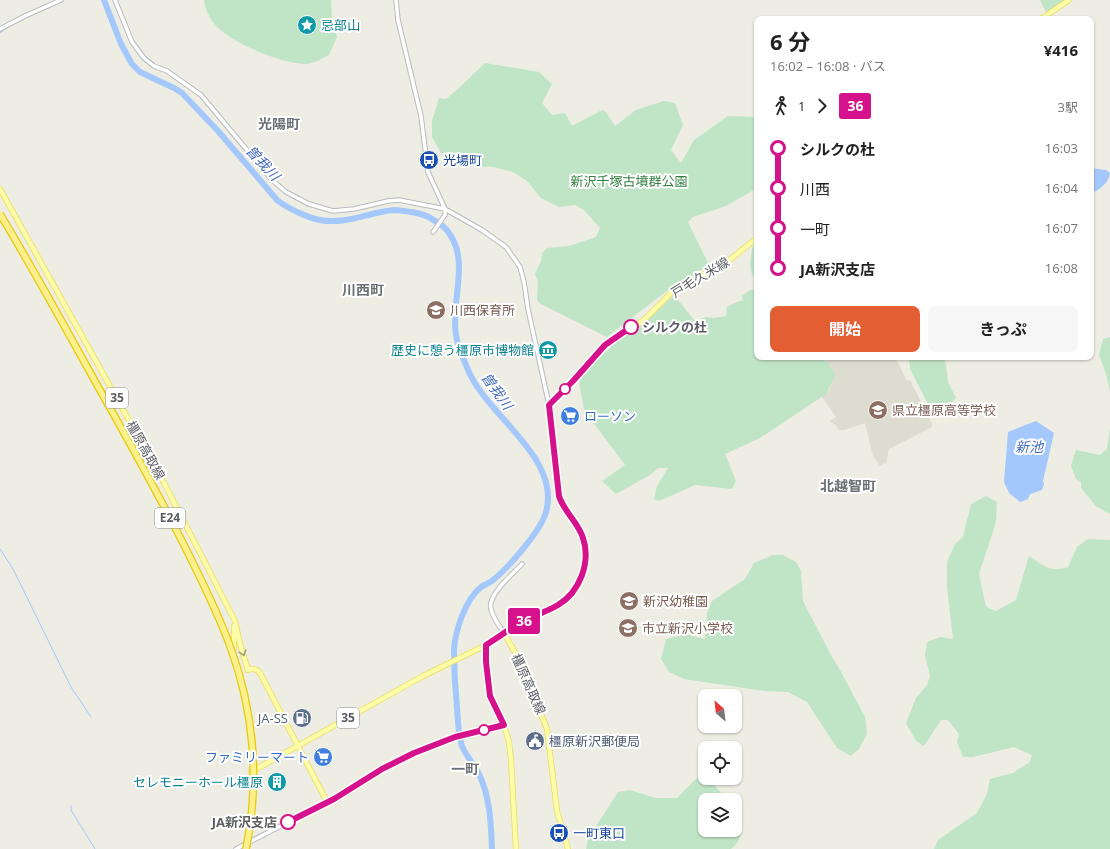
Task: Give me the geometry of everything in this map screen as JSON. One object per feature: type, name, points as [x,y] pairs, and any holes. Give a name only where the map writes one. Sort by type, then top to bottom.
[{"type":"highway","name":"E24","points":[[0,214],[164,506],[202,581],[230,646],[246,703],[253,751],[254,785],[246,849]]},
{"type":"main road","points":[[1045,16],[1069,0]]},
{"type":"main road","name":"橿原高取線","points":[[0,189],[161,477],[236,624],[248,670],[253,669],[260,673],[327,802]]},
{"type":"main road","name":"戸毛久米線","points":[[549,405],[605,345],[644,320],[674,291],[727,262],[754,240]]},
{"type":"main road","points":[[504,634],[526,620],[549,610],[564,601],[576,586],[584,566],[585,550],[583,538],[575,521],[563,505],[559,496],[549,405]]},
{"type":"main road","name":"橿原高取線","points":[[228,609],[234,626],[234,648]]},
{"type":"main road","name":"橿原高取線","points":[[504,634],[516,656],[547,729],[557,811],[568,849]]},
{"type":"main road","name":"35","points":[[251,772],[445,664],[486,645],[504,634]]},
{"type":"main road","points":[[327,802],[354,788],[384,768],[421,750],[455,737],[504,725],[509,742],[511,760],[516,849]]},
{"type":"street","points":[[0,29],[61,0]]},
{"type":"street","points":[[115,0],[132,42],[144,58],[154,66],[167,71],[201,95],[272,180],[286,192],[309,204],[332,211],[354,209],[399,200],[446,209],[477,227],[506,247],[520,267],[549,405]]},
{"type":"street","points":[[396,0],[398,20],[421,116],[426,165],[446,209],[445,215],[434,231]]},
{"type":"street","points":[[504,634],[494,618],[490,603],[494,594],[522,564]]},
{"type":"street","points":[[236,849],[327,802]]},
{"type":"shaded area","name":"県立橿原高等学校","points":[[823,360],[896,360],[907,381],[910,380],[932,424],[932,427],[889,449],[886,464],[883,463],[880,466],[873,456],[865,423],[845,430],[839,430],[836,425],[829,421],[836,417],[822,397],[829,390],[836,375],[829,364]]},
{"type":"green space","points":[[204,0],[331,0],[332,21],[337,37],[329,55],[315,62],[306,64],[283,60],[242,44],[220,30],[210,17]]},
{"type":"green space","points":[[1040,0],[1065,0],[1046,12]]},
{"type":"green space","name":"新沢千塚古墳群公園","points":[[485,63],[539,72],[552,84],[542,103],[552,115],[565,113],[572,126],[602,110],[606,112],[615,126],[636,110],[664,101],[675,103],[683,125],[671,150],[681,163],[694,140],[728,116],[754,117],[754,190],[726,206],[693,217],[688,222],[709,265],[700,272],[669,289],[607,337],[539,303],[537,299],[538,282],[535,274],[541,261],[542,253],[547,248],[569,246],[596,237],[600,228],[584,210],[575,205],[559,207],[541,198],[527,181],[513,172],[493,167],[448,165],[432,137],[432,121],[439,98],[446,99]]},
{"type":"green space","points":[[754,244],[754,277],[750,268]]},
{"type":"green space","points":[[750,290],[754,290],[754,360],[823,360],[828,363],[836,375],[826,394],[760,438],[725,454],[736,481],[732,489],[695,485],[659,501],[654,499],[657,486],[668,468],[658,468],[650,475],[616,494],[602,481],[625,465],[584,410],[579,376],[623,336],[639,327],[674,295],[695,321],[706,317],[714,318],[726,316],[727,307],[739,301],[743,301],[742,296]]},
{"type":"green space","points":[[1110,337],[1110,392],[1107,377],[1099,354],[1103,339]]},
{"type":"green space","points":[[909,360],[945,360],[948,382],[956,398],[943,411],[929,406],[910,369]]},
{"type":"green space","points":[[1110,428],[1110,514],[1096,506],[1081,488],[1081,482],[1076,479],[1071,466],[1076,450],[1100,455],[1107,449]]},
{"type":"green space","points":[[986,496],[997,502],[996,522],[979,574],[986,607],[996,611],[1016,600],[1029,556],[1048,568],[1062,569],[1068,567],[1077,547],[1088,539],[1110,540],[1110,849],[934,849],[938,840],[977,813],[987,794],[990,779],[1013,773],[1030,762],[1032,755],[1014,747],[973,757],[963,757],[957,742],[959,734],[948,720],[941,720],[924,746],[916,741],[906,723],[916,698],[927,685],[930,676],[925,655],[927,642],[940,637],[953,639],[947,587],[947,562],[955,544],[963,537],[971,504]]},
{"type":"green space","points":[[773,555],[783,555],[796,562],[801,571],[803,601],[865,717],[867,734],[859,749],[851,756],[837,748],[807,702],[788,692],[764,691],[684,679],[669,672],[661,659],[666,639],[685,634],[705,639],[707,613],[712,601],[745,579],[754,563]]},
{"type":"green space","points":[[698,777],[698,785],[714,785],[721,793],[698,793],[698,837],[740,837],[738,842],[731,849],[586,849],[588,839],[618,792],[630,790],[656,798],[677,798]]},
{"type":"water","points":[[1094,168],[1106,170],[1110,173],[1105,183],[1094,192]]},
{"type":"water","name":"新池","points":[[1036,421],[1054,433],[1043,481],[1044,484],[1042,490],[1030,494],[1028,499],[1020,502],[1009,493],[1004,482],[1008,432]]},
{"type":"waterway","name":"曽我川","points":[[104,0],[121,44],[132,64],[140,72],[182,93],[218,131],[281,203],[310,217],[329,221],[348,220],[394,210],[418,213],[429,217],[446,229],[454,241],[458,253],[459,266],[455,322],[456,335],[461,354],[479,389],[534,456],[543,474],[548,492],[546,512],[538,529],[523,549],[506,567],[492,581],[481,587],[475,593],[462,616],[456,634],[454,650],[458,727],[462,746],[478,772],[485,790],[490,819],[492,849]]},
{"type":"waterway","points":[[0,549],[13,569],[71,687],[91,717]]},
{"type":"waterway","points":[[71,806],[71,810],[95,849]]},
{"type":"bus line","name":"36","points":[[288,822],[334,799],[354,788],[382,769],[414,753],[442,741],[504,725],[490,696],[486,662],[486,645],[526,620],[549,610],[564,601],[572,593],[576,586],[584,566],[585,550],[583,538],[575,521],[563,505],[559,496],[549,405],[605,345],[631,327]]},
{"type":"place","name":"忌部山","points":[[307,25]]},
{"type":"place","name":"光場町","points":[[429,160]]},
{"type":"place","name":"川西保育所","points":[[436,310]]},
{"type":"place","name":"シルクの杜","points":[[631,327]]},
{"type":"place","name":"歴史に憩う橿原市博物館","points":[[548,350]]},
{"type":"place","name":"県立橿原高等学校","points":[[878,410]]},
{"type":"place","name":"ローソン","points":[[570,416]]},
{"type":"place","name":"新沢幼稚園","points":[[629,601]]},
{"type":"place","name":"市立新沢小学校","points":[[628,628]]},
{"type":"place","name":"JA-SS","points":[[302,718]]},
{"type":"place","name":"橿原新沢郵便局","points":[[535,741]]},
{"type":"place","name":"ファミリーマート","points":[[323,757]]},
{"type":"place","name":"セレモニーホール橿原","points":[[277,782]]},
{"type":"place","name":"JA新沢支店","points":[[288,822]]},
{"type":"place","name":"一町東口","points":[[559,833]]},
{"type":"district","name":"光陽町","points":[[279,124]]},
{"type":"district","name":"川西町","points":[[363,290]]},
{"type":"district","name":"北越智町","points":[[848,486]]},
{"type":"district","name":"一町","points":[[465,769]]}]
